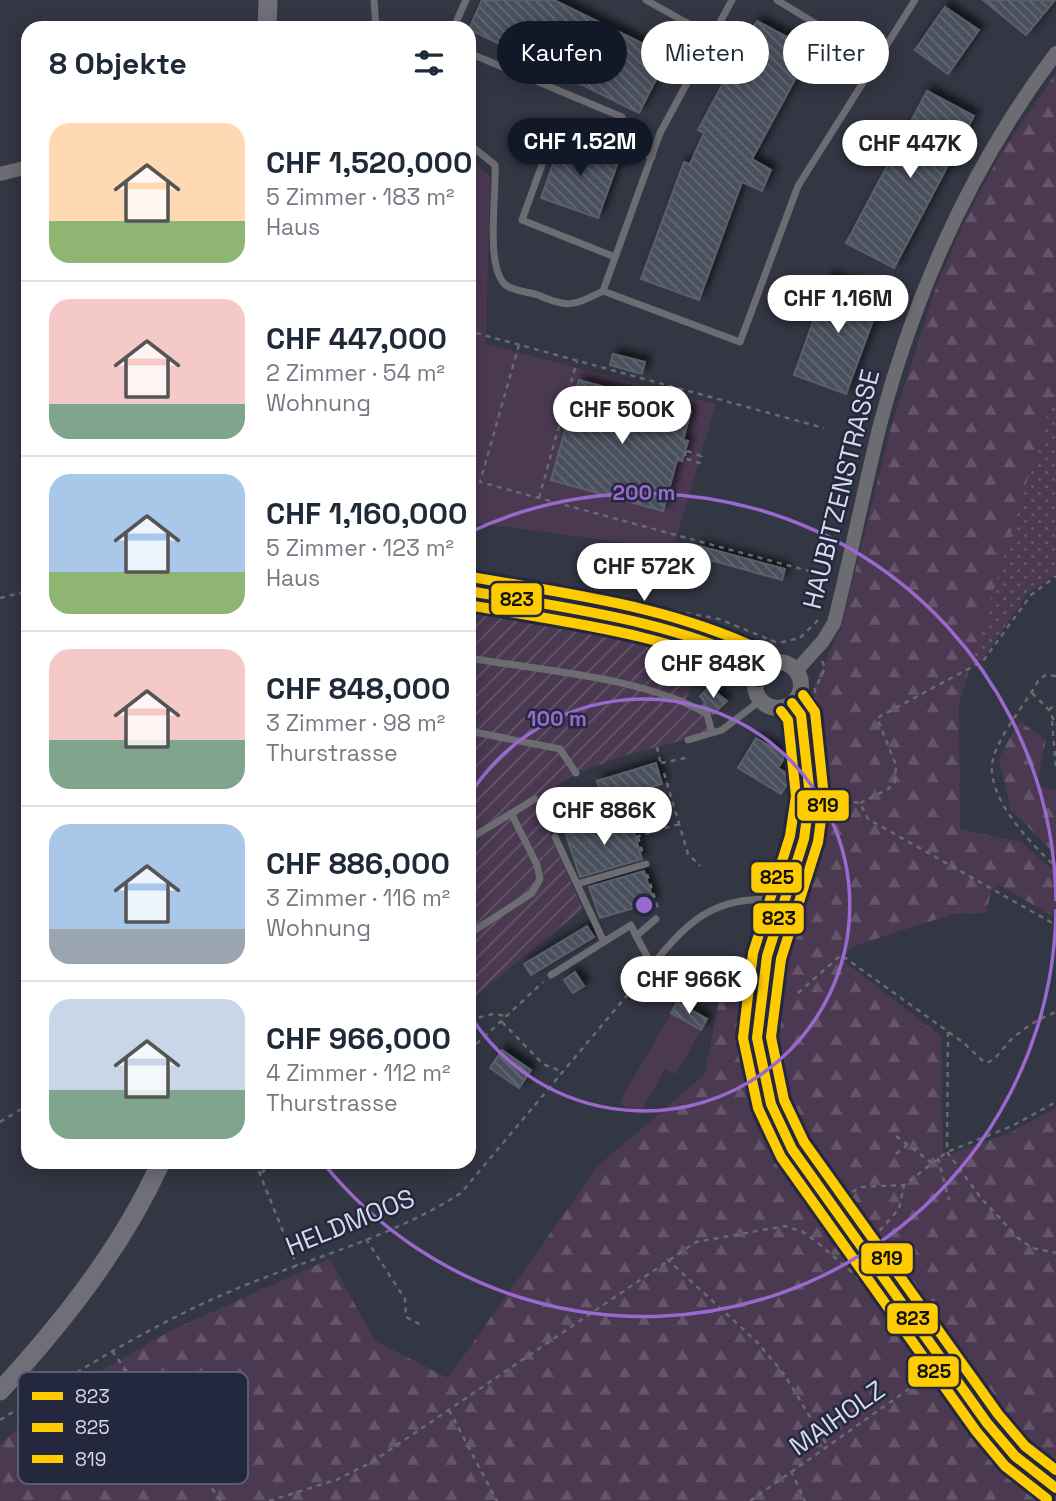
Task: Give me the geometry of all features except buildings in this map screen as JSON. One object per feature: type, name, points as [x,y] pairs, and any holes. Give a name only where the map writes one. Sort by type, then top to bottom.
[{"type":"main road","points":[[267,21],[268,0]]},
{"type":"main road","points":[[0,1391],[89,1284],[132,1217],[157,1169]]},
{"type":"street","name":"HAUBITZENSTRASSE","points":[[796,671],[819,647],[834,623],[881,421],[926,284],[956,215],[990,148],[1056,53]]},
{"type":"street","points":[[0,173],[21,168]]},
{"type":"street","points":[[476,592],[663,625],[708,639],[765,667],[785,663],[796,671],[800,692],[792,703],[772,707],[761,700],[755,683],[765,667]]},
{"type":"street","points":[[792,703],[801,715],[807,747],[810,796],[804,839],[765,967],[757,1038],[771,1104],[792,1149],[944,1364],[1015,1456],[1056,1488]]},
{"type":"lane","points":[[374,0],[376,21]]},
{"type":"lane","points":[[457,21],[466,0]]},
{"type":"lane","points":[[646,0],[683,21]]},
{"type":"lane","points":[[721,21],[732,0]]},
{"type":"lane","points":[[777,0],[811,21]]},
{"type":"lane","points":[[889,39],[915,0]]},
{"type":"lane","points":[[476,56],[622,117]]},
{"type":"lane","points":[[603,291],[660,133],[687,84]]},
{"type":"lane","points":[[476,150],[495,166],[493,253],[496,271],[506,286],[554,304],[573,305],[603,291],[740,342],[797,186],[860,84]]},
{"type":"lane","points":[[615,257],[522,220],[556,123],[652,157]]},
{"type":"lane","points":[[476,659],[645,688],[685,701],[708,714],[712,733]]},
{"type":"lane","points":[[688,740],[722,730],[761,700]]},
{"type":"lane","points":[[476,732],[560,749],[576,773]]},
{"type":"lane","points":[[476,835],[534,799]]},
{"type":"lane","points":[[476,929],[532,893],[540,879],[537,865],[511,813]]},
{"type":"lane","points":[[555,837],[604,942]]},
{"type":"lane","points":[[577,884],[646,864]]},
{"type":"lane","points":[[640,980],[680,933],[711,910],[730,901],[750,898],[785,901]]},
{"type":"lane","points":[[636,936],[658,917]]},
{"type":"lane","points":[[551,975],[631,925],[652,965]]},
{"type":"path","points":[[476,333],[824,428]]},
{"type":"path","points":[[519,345],[480,482],[845,580]]},
{"type":"path","points":[[539,498],[577,361]]},
{"type":"path","points":[[731,409],[732,403]]},
{"type":"path","points":[[768,419],[769,413]]},
{"type":"path","points":[[806,430],[808,424]]},
{"type":"path","points":[[685,451],[701,456],[700,463],[684,458],[685,451]]},
{"type":"path","points":[[695,540],[696,534]]},
{"type":"path","points":[[733,550],[734,545]]},
{"type":"path","points":[[771,561],[772,555]]},
{"type":"path","points":[[824,799],[860,803],[880,794],[895,782],[896,765],[877,718],[983,661],[1031,595],[1056,576]]},
{"type":"path","points":[[0,598],[21,593]]},
{"type":"path","points":[[800,638],[824,612]]},
{"type":"path","points":[[761,645],[771,640]]},
{"type":"path","points":[[823,778],[815,689],[825,668],[824,662]]},
{"type":"path","points":[[1056,676],[1046,675],[1032,693],[992,761],[997,788],[1007,813],[1030,843],[1056,867]]},
{"type":"path","points":[[1032,693],[1049,710],[1056,767]]},
{"type":"path","points":[[1049,710],[1056,704]]},
{"type":"path","points":[[1052,721],[1056,725]]},
{"type":"path","points":[[657,747],[661,764],[690,757]]},
{"type":"path","points":[[664,773],[688,854],[700,866]]},
{"type":"path","points":[[823,788],[823,807]]},
{"type":"path","points":[[860,803],[868,819],[1056,925]]},
{"type":"path","points":[[658,917],[637,837],[679,824]]},
{"type":"path","points":[[813,862],[819,838]]},
{"type":"path","points":[[798,993],[841,955],[948,1032],[981,1061],[989,1063],[1010,1040],[1030,1024],[1056,1012]]},
{"type":"path","points":[[476,1045],[551,975]]},
{"type":"path","name":"HELDMOOS","points":[[76,1372],[111,1350],[223,1294],[426,1216],[461,1193],[640,980]]},
{"type":"path","points":[[476,1018],[494,1014],[508,1016]]},
{"type":"path","points":[[502,1022],[543,1064],[563,1072]]},
{"type":"path","points":[[948,1032],[947,1152],[981,1198],[1018,1238],[1032,1248],[1056,1253]]},
{"type":"path","points":[[835,1189],[841,1197],[862,1187],[904,1185],[947,1152],[1012,1126],[1056,1102]]},
{"type":"path","points":[[0,1122],[21,1109]]},
{"type":"path","points":[[896,1136],[932,1163]]},
{"type":"path","points":[[896,1154],[907,1145]]},
{"type":"path","points":[[939,1158],[949,1200]]},
{"type":"path","points":[[258,1169],[297,1266]]},
{"type":"path","points":[[260,1174],[266,1169]]},
{"type":"path","points":[[871,1240],[899,1209],[904,1185]]},
{"type":"path","points":[[269,1501],[336,1480],[372,1462],[667,1259],[696,1242],[785,1226],[803,1232],[860,1279],[884,1280]]},
{"type":"path","points":[[366,1239],[405,1299],[406,1317],[421,1325]]},
{"type":"path","points":[[667,1259],[757,1342],[784,1374],[827,1445]]},
{"type":"path","points":[[111,1350],[127,1372]]},
{"type":"path","name":"MAIHOLZ","points":[[750,1501],[944,1364]]},
{"type":"path","name":"HELDMOOS","points":[[0,1420],[18,1409]]},
{"type":"path","points":[[449,1409],[497,1501]]},
{"type":"path","points":[[792,1471],[805,1501]]},
{"type":"path","points":[[209,1484],[221,1501]]},
{"type":"green space","points":[[1056,73],[1056,387],[959,703],[960,829],[1022,842],[1056,874],[1056,918],[997,884],[990,896],[986,913],[953,914],[854,946],[841,959],[941,1036],[943,1157],[1012,1132],[1056,1108],[1056,1501],[0,1501],[0,1445],[18,1428],[18,1484],[248,1484],[248,1372],[98,1372],[172,1330],[330,1259],[375,1341],[448,1378],[598,1166],[705,1074],[721,989],[738,980],[756,1035],[763,978],[804,839],[801,715],[841,627],[892,424],[936,287],[965,220],[1001,153]]},
{"type":"green space","points":[[476,164],[490,176],[486,344],[716,404],[673,549],[476,523]]},
{"type":"green space","points":[[1056,387],[1056,574],[1027,594],[983,659],[970,666]]},
{"type":"green space","points":[[476,605],[659,639],[706,653],[685,701],[707,714],[712,733],[626,755],[577,773],[534,799],[583,909],[476,995]]},
{"type":"green space","points":[[1019,721],[1046,740],[1037,786],[1056,790],[1056,855],[1011,810],[999,758]]},
{"type":"green space","points":[[671,1013],[701,1030],[676,1074],[665,1069],[639,1115],[619,1103]]},
{"type":"transit line","name":"819","points":[[476,578],[587,597],[662,614],[699,625],[771,655]]},
{"type":"transit line","name":"823","points":[[476,592],[657,627],[729,651],[765,667]]},
{"type":"transit line","name":"825","points":[[476,606],[653,640],[724,663],[759,679]]},
{"type":"transit line","name":"819","points":[[803,695],[815,712],[824,797],[818,842],[781,959],[771,1037],[784,1100],[804,1142],[998,1414],[1025,1446],[1056,1470]]},
{"type":"transit line","name":"823","points":[[792,703],[801,715],[810,796],[804,839],[767,956],[757,1038],[771,1104],[792,1149],[987,1423],[1015,1456],[1056,1488]]},
{"type":"transit line","name":"825","points":[[781,711],[788,720],[796,796],[790,836],[753,953],[743,1038],[758,1108],[781,1157],[976,1431],[1005,1466],[1047,1499]]}]
